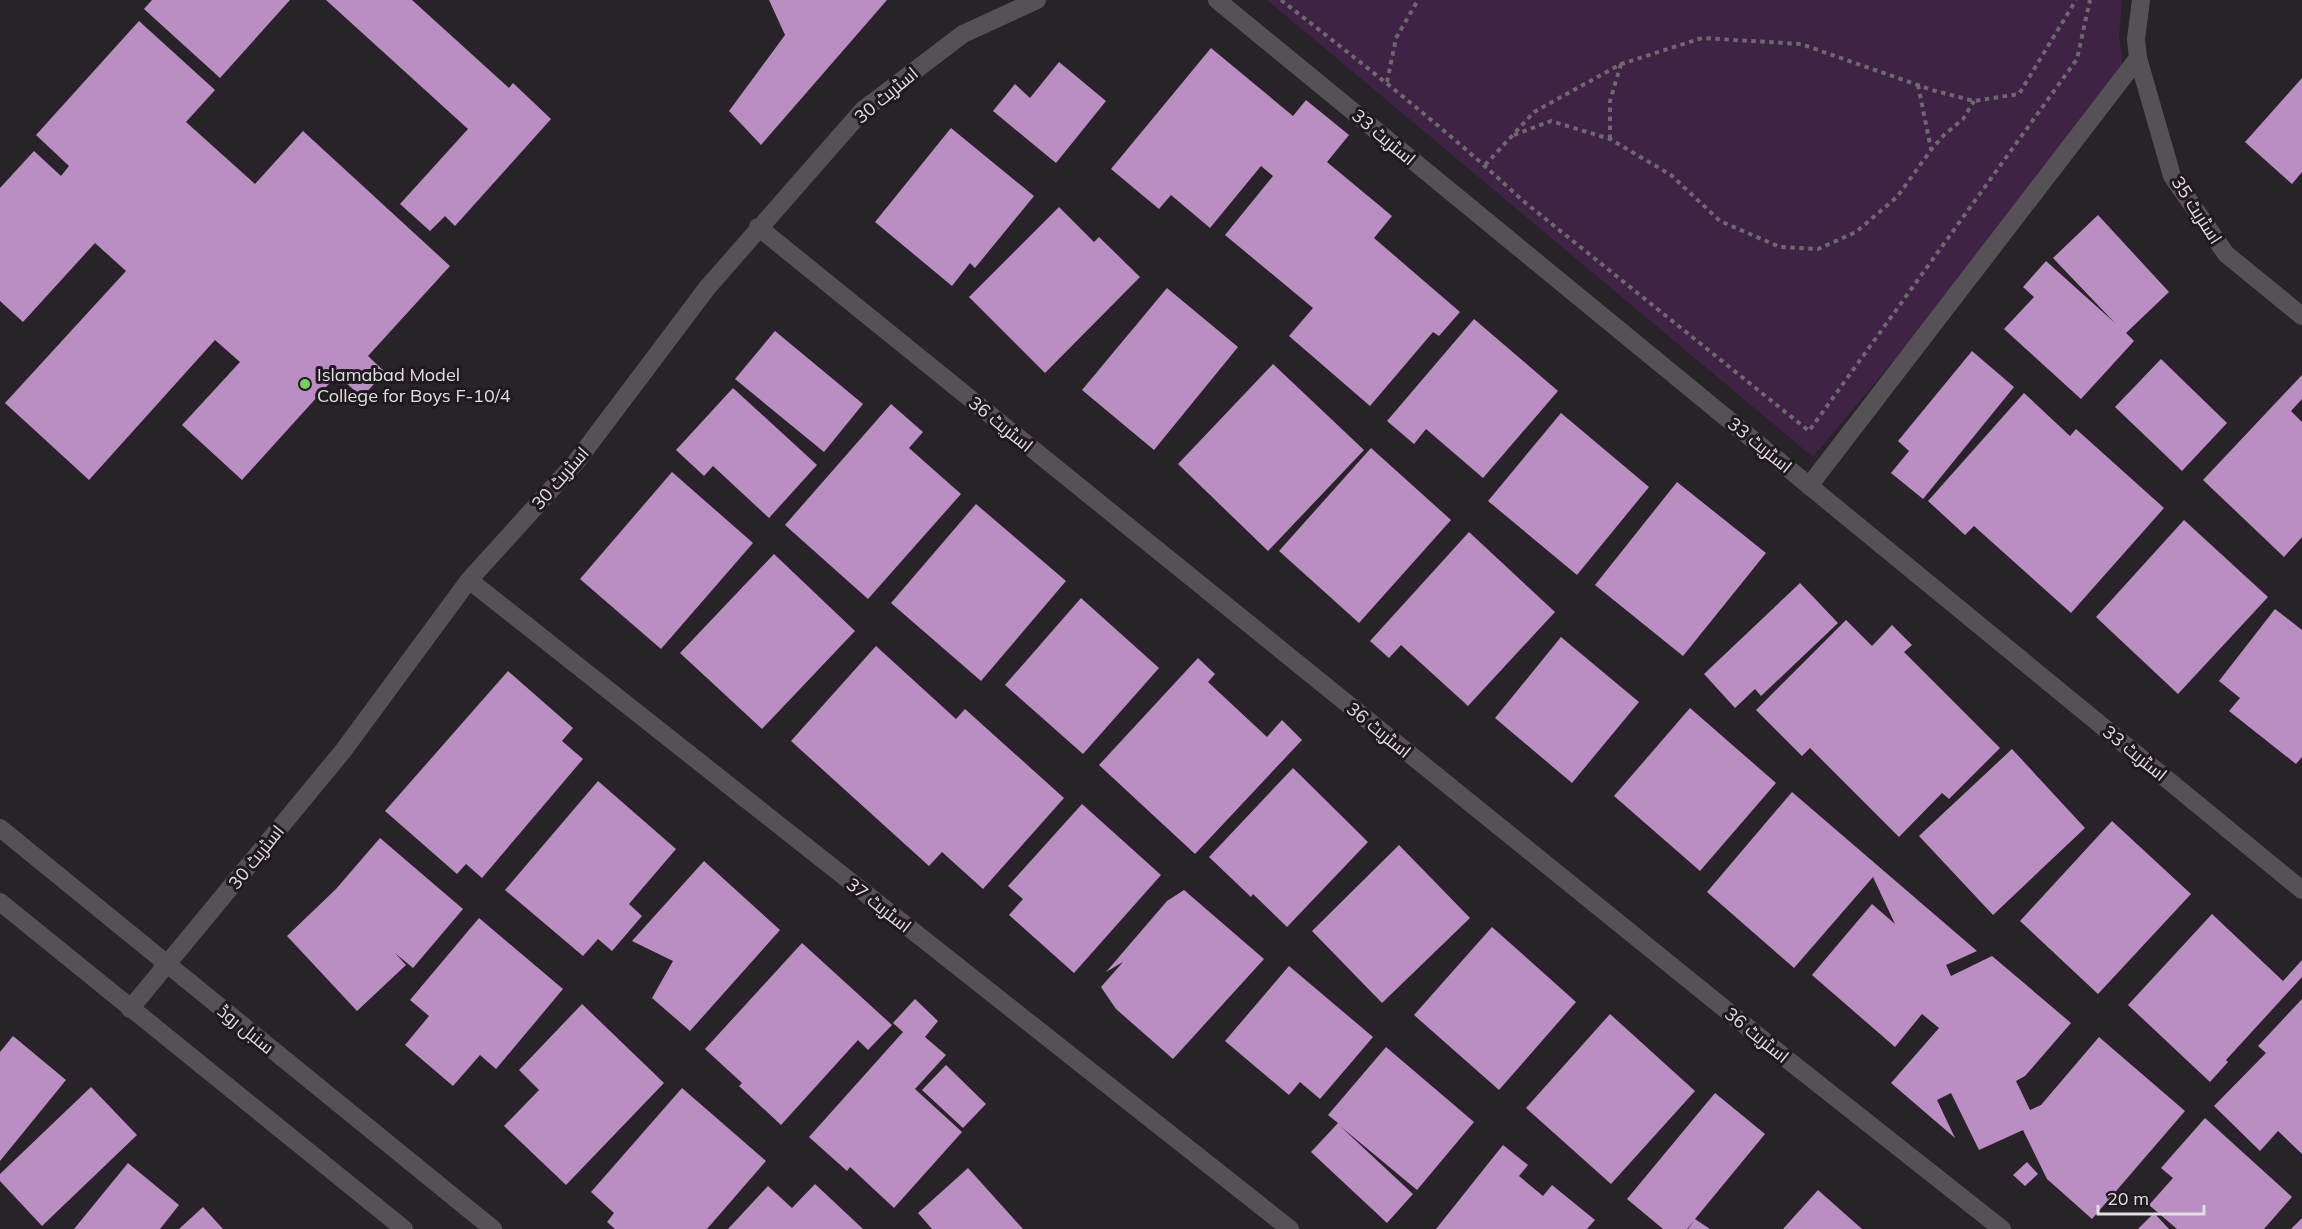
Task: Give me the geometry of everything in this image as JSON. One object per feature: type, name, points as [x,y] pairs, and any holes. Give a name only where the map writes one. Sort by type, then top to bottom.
[{"type":"street","name":"اسٹریٹ 30","points":[[130,1009],[343,751],[469,580],[576,462],[707,288],[863,110],[963,34],[1037,0]]},
{"type":"street","name":"اسٹریٹ 33","points":[[1217,0],[2302,890]]},
{"type":"street","name":"اسٹریٹ 35","points":[[2141,0],[2136,39],[2138,58],[2172,176],[2226,254],[2302,315]]},
{"type":"street","points":[[1809,486],[2138,58]]},
{"type":"street","name":"اسٹریٹ 36","points":[[758,228],[1788,1060],[2002,1229]]},
{"type":"street","name":"اسٹریٹ 37","points":[[469,580],[1290,1229]]},
{"type":"street","name":"سنبل روڈ","points":[[0,828],[493,1229]]},
{"type":"street","points":[[0,902],[405,1229]]},
{"type":"path","points":[[1281,0],[1387,82],[1485,165],[1522,200],[1809,431],[2077,59],[2090,0]]},
{"type":"path","points":[[1387,82],[1396,38],[1418,0]]},
{"type":"path","points":[[1485,165],[1534,112],[1621,64],[1702,39],[1801,44],[1918,85],[1974,101],[2019,94],[2076,0]]},
{"type":"path","points":[[1610,140],[1610,101],[1621,64]]},
{"type":"path","points":[[1918,85],[1931,150]]},
{"type":"path","points":[[1513,135],[1551,121],[1610,140],[1671,175],[1720,221],[1780,247],[1818,249],[1856,232],[1898,197],[1931,150],[1963,119],[1974,101]]},
{"type":"shaded area","points":[[1267,0],[2122,0],[2119,37],[2124,76],[2107,105],[1813,457]]},
{"type":"building","points":[[152,0],[290,0],[220,78],[144,9]]},
{"type":"building","points":[[326,0],[412,0],[509,88],[513,83],[551,119],[455,226],[445,216],[430,231],[400,204],[468,129]]},
{"type":"building","points":[[769,0],[887,0],[761,145],[729,111],[785,35]]},
{"type":"building","points":[[139,21],[215,90],[186,122],[255,184],[303,131],[450,266],[368,356],[385,372],[362,397],[337,375],[242,480],[182,425],[240,362],[215,340],[89,480],[5,403],[126,271],[95,243],[23,322],[0,301],[0,188],[34,151],[61,176],[69,166],[36,135]]},
{"type":"building","points":[[1211,48],[1293,116],[1306,100],[1349,135],[1327,162],[1392,216],[1374,238],[1460,312],[1439,336],[1433,332],[1370,406],[1289,336],[1313,308],[1225,235],[1273,176],[1261,166],[1210,228],[1171,195],[1159,209],[1111,169]]},
{"type":"building","points":[[1059,62],[1106,101],[1056,163],[993,111],[1015,84],[1030,98]]},
{"type":"building","points":[[2302,78],[2302,172],[2292,184],[2245,142]]},
{"type":"building","points":[[951,128],[1034,196],[975,268],[970,263],[952,286],[875,222]]},
{"type":"building","points":[[1059,207],[1094,242],[1099,237],[1140,277],[1045,373],[969,297]]},
{"type":"building","points":[[2098,215],[2169,292],[2126,333],[2134,341],[2081,399],[2004,329],[2034,297],[2023,287],[2046,261],[2115,323],[2053,258]]},
{"type":"building","points":[[1167,288],[1238,347],[1154,450],[1082,390]]},
{"type":"building","points":[[1474,319],[1558,391],[1483,478],[1426,429],[1414,444],[1387,421]]},
{"type":"building","points":[[775,331],[863,404],[824,452],[735,379]]},
{"type":"building","points":[[1972,351],[2014,387],[1923,499],[1891,473],[1909,451],[1898,441]]},
{"type":"building","points":[[2161,359],[2227,423],[2182,471],[2115,407]]},
{"type":"building","points":[[1273,364],[1364,450],[1268,551],[1178,464]]},
{"type":"building","points":[[2302,375],[2302,399],[2291,411],[2302,422],[2302,537],[2284,557],[2203,480]]},
{"type":"building","points":[[733,388],[817,465],[769,518],[713,466],[704,476],[676,450]]},
{"type":"building","points":[[2024,393],[2070,436],[2076,429],[2164,508],[2071,613],[1974,526],[1965,535],[1928,501]]},
{"type":"building","points":[[891,404],[923,432],[909,448],[961,494],[868,599],[785,525]]},
{"type":"building","points":[[1561,413],[1649,487],[1577,575],[1488,501]]},
{"type":"building","points":[[1371,448],[1451,520],[1359,623],[1279,551]]},
{"type":"building","points":[[672,472],[753,543],[661,649],[580,579]]},
{"type":"building","points":[[1677,482],[1766,553],[1683,656],[1595,585]]},
{"type":"building","points":[[976,504],[1066,581],[981,681],[891,603]]},
{"type":"building","points":[[2184,520],[2268,597],[2178,694],[2096,617]]},
{"type":"building","points":[[1469,532],[1555,612],[1468,706],[1401,645],[1389,658],[1370,641]]},
{"type":"building","points":[[774,554],[855,631],[762,729],[680,653]]},
{"type":"building","points":[[1800,583],[1838,623],[1761,696],[1755,689],[1735,708],[1704,674]]},
{"type":"building","points":[[1081,598],[1159,668],[1083,754],[1005,685]]},
{"type":"building","points":[[2275,609],[2302,630],[2302,757],[2296,764],[2229,711],[2240,698],[2219,681]]},
{"type":"building","points":[[1846,620],[1872,646],[1892,625],[1912,645],[1904,652],[2000,748],[1949,799],[1942,793],[1899,837],[1810,748],[1802,756],[1756,710]]},
{"type":"building","points":[[1561,637],[1639,702],[1572,783],[1495,718]]},
{"type":"building","points":[[876,646],[956,719],[965,709],[1064,798],[983,889],[942,852],[929,866],[791,741]]},
{"type":"building","points":[[1198,658],[1215,674],[1208,682],[1267,737],[1282,720],[1302,740],[1195,854],[1099,765]]},
{"type":"building","points":[[508,671],[573,728],[562,741],[583,759],[482,878],[466,864],[457,874],[385,811]]},
{"type":"building","points":[[1690,708],[1776,783],[1700,871],[1614,796]]},
{"type":"building","points":[[2012,749],[2085,828],[1993,915],[1919,836]]},
{"type":"building","points":[[1293,768],[1368,842],[1287,927],[1253,894],[1251,897],[1209,857]]},
{"type":"building","points":[[598,781],[676,849],[629,904],[642,916],[612,951],[598,939],[583,956],[505,890]]},
{"type":"building","points":[[1792,792],[1977,951],[1946,965],[1951,976],[1992,956],[2071,1023],[2025,1076],[2016,1081],[2030,1110],[2041,1105],[2099,1037],[2185,1111],[2092,1219],[2047,1179],[2023,1130],[1979,1150],[1951,1093],[1937,1100],[1955,1138],[1891,1083],[1939,1028],[1922,1014],[1895,1047],[1812,975],[1872,904],[1895,924],[1873,877],[1794,968],[1707,892]]},
{"type":"building","points":[[1082,804],[1161,875],[1074,973],[1009,915],[1023,899],[1008,886]]},
{"type":"building","points":[[2112,821],[2191,894],[2098,994],[2020,921]]},
{"type":"building","points":[[380,838],[463,909],[413,968],[395,953],[406,965],[357,1011],[287,936],[336,889]]},
{"type":"building","points":[[1399,845],[1470,918],[1382,1003],[1312,931]]},
{"type":"building","points":[[704,861],[780,930],[690,1031],[652,998],[673,961],[632,941]]},
{"type":"building","points":[[1184,890],[1264,959],[1173,1059],[1116,1009],[1101,987],[1123,962],[1106,972],[1167,901]]},
{"type":"building","points":[[2212,914],[2283,981],[2302,960],[2302,977],[2226,1060],[2228,1062],[2210,1082],[2128,1005]]},
{"type":"building","points":[[479,918],[563,989],[496,1069],[480,1055],[453,1086],[405,1045],[429,1016],[410,1000]]},
{"type":"building","points":[[1492,927],[1576,1002],[1499,1090],[1414,1015]]},
{"type":"building","points":[[802,943],[892,1025],[868,1050],[858,1040],[781,1125],[739,1086],[742,1083],[705,1049]]},
{"type":"building","points":[[1289,966],[1373,1037],[1320,1099],[1300,1082],[1289,1095],[1225,1041]]},
{"type":"building","points":[[915,999],[938,1021],[925,1037],[946,1055],[915,1089],[962,1132],[894,1208],[850,1167],[847,1171],[809,1137],[903,1032],[893,1023]]},
{"type":"building","points":[[2302,999],[2302,1154],[2278,1131],[2260,1151],[2214,1106],[2266,1053],[2258,1046]]},
{"type":"building","points":[[582,1004],[664,1083],[566,1185],[504,1126],[539,1090],[519,1070]]},
{"type":"building","points":[[1610,1014],[1695,1091],[1611,1184],[1526,1108]]},
{"type":"building","points":[[13,1036],[66,1080],[0,1161],[0,1052]]},
{"type":"building","points":[[1386,1047],[1474,1122],[1417,1190],[1340,1126],[1413,1194],[1387,1223],[1311,1152],[1338,1123],[1328,1115]]},
{"type":"building","points":[[946,1065],[986,1104],[963,1128],[922,1090]]},
{"type":"building","points":[[91,1087],[137,1135],[42,1226],[0,1181],[0,1174]]},
{"type":"building","points":[[682,1088],[766,1161],[707,1229],[615,1229],[607,1222],[614,1213],[591,1192]]},
{"type":"building","points":[[1715,1093],[1765,1134],[1695,1219],[1710,1229],[1688,1229],[1694,1221],[1687,1229],[1663,1229],[1627,1199]]},
{"type":"building","points":[[2205,1118],[2292,1197],[2264,1229],[2177,1229],[2149,1205],[2173,1178],[2161,1168]]},
{"type":"building","points":[[1503,1145],[1528,1165],[1519,1176],[1543,1196],[1552,1185],[1595,1220],[1587,1229],[1436,1229]]},
{"type":"building","points":[[2027,1162],[2038,1174],[2025,1186],[2013,1175]]},
{"type":"building","points":[[128,1163],[179,1205],[160,1229],[74,1229]]},
{"type":"building","points":[[968,1168],[1023,1229],[932,1229],[918,1213]]},
{"type":"building","points":[[815,1184],[863,1229],[728,1229],[768,1186],[792,1208]]},
{"type":"building","points":[[1818,1190],[1862,1229],[1783,1229]]},
{"type":"building","points":[[203,1207],[223,1229],[179,1229]]},
{"type":"building","points":[[2154,1213],[2169,1229],[2138,1229]]},
{"type":"building","points":[[2302,1218],[2302,1229],[2291,1229]]},
{"type":"place","name":"Islamabad Model College for Boys F-10/4","points":[[305,384]]}]
